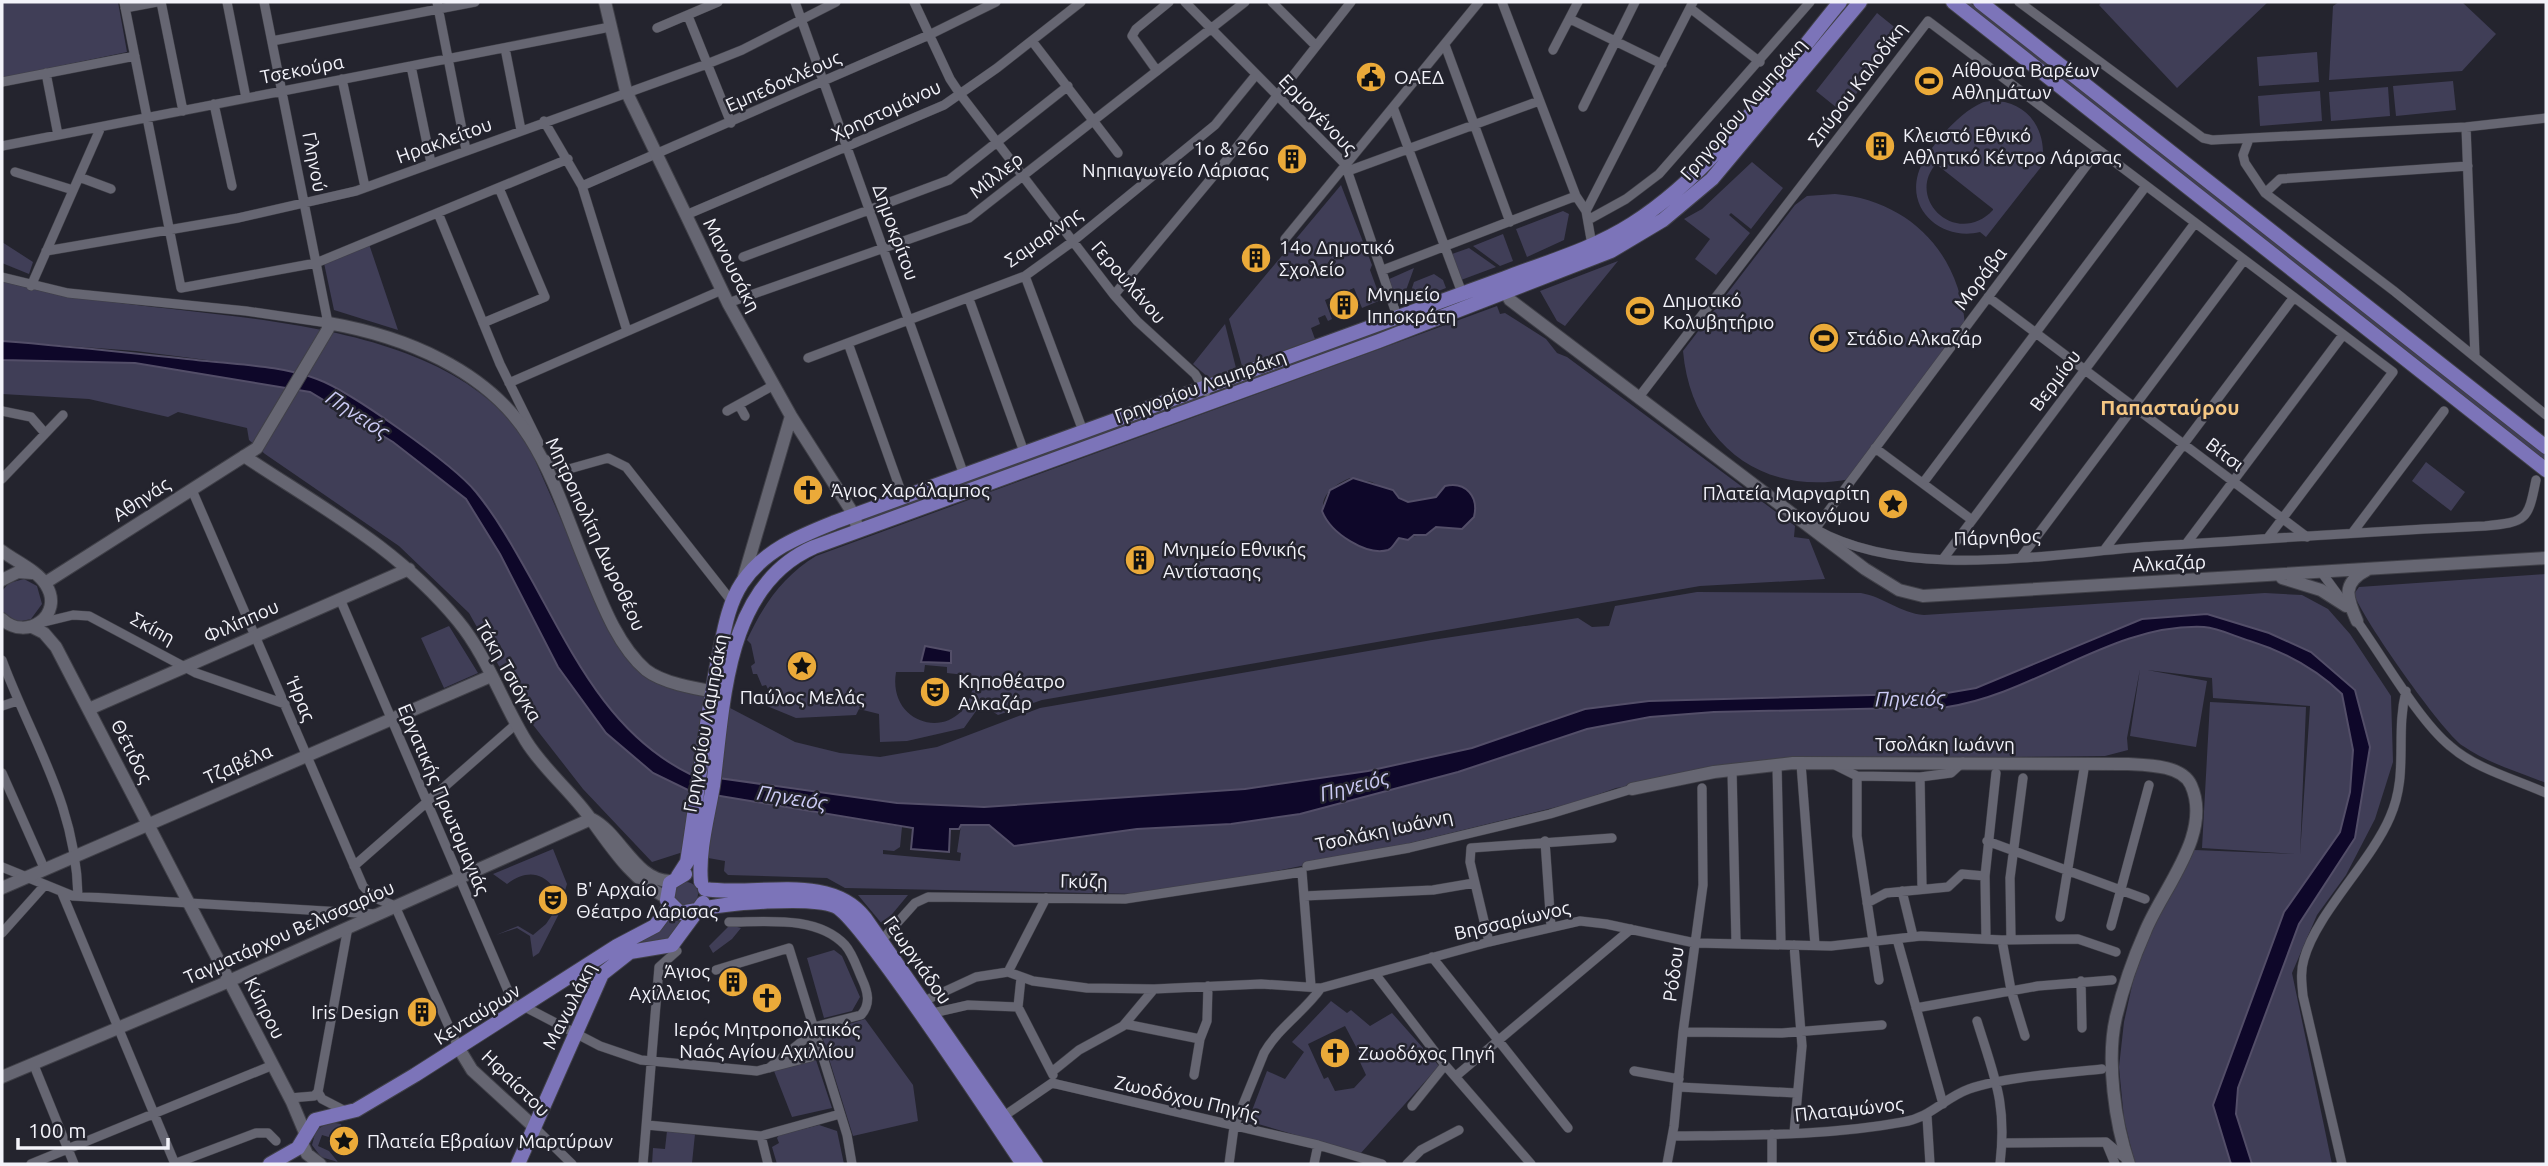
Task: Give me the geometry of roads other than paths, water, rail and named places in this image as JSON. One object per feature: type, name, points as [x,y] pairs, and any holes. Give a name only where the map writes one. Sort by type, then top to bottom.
[{"type":"main road","name":"Γρηγορίου Λαμπράκη","points":[[703,885],[695,858],[733,603],[742,583],[764,559],[788,542],[855,515],[1397,316],[1462,293],[1505,291],[1630,226],[1678,189],[1741,121],[1840,2]]},
{"type":"main road","name":"Γρηγορίου Λαμπράκη","points":[[718,696],[742,625],[761,592],[800,554],[1467,308],[1611,251],[1684,203],[1717,173],[1860,2]]},
{"type":"main road","points":[[1953,2],[2541,475]]},
{"type":"main road","points":[[1980,2],[2546,447]]},
{"type":"main road","points":[[1462,293],[1467,308]]},
{"type":"main road","name":"Γρηγορίου Λαμπράκη","points":[[675,879],[695,858]]},
{"type":"main road","points":[[691,875],[703,885],[826,892],[836,901],[745,903],[682,913],[668,902],[675,879],[691,875]]},
{"type":"main road","points":[[697,910],[704,900],[703,885]]},
{"type":"main road","name":"Γεωργιάδου","points":[[836,901],[858,909],[933,1013],[1023,1164]]},
{"type":"main road","name":"Γεωργιάδου","points":[[836,901],[999,1120],[1036,1164]]},
{"type":"main road","name":"Κενταύρων","points":[[270,1164],[292,1153],[322,1117],[349,1113],[521,1010],[617,946],[654,926],[668,902]]},
{"type":"main road","name":"Μανωλάκη","points":[[517,1164],[532,1125],[605,970],[630,952],[673,945],[697,910]]},
{"type":"street","points":[[183,111],[159,2],[125,5],[181,288],[316,263],[568,159]]},
{"type":"street","points":[[227,2],[246,98]]},
{"type":"street","name":"Γληνού","points":[[264,2],[328,326]]},
{"type":"street","points":[[272,41],[438,5],[475,2]]},
{"type":"street","name":"Μανουσάκη","points":[[605,2],[626,91],[728,303],[792,416],[855,515],[858,531]]},
{"type":"street","points":[[657,28],[718,2]]},
{"type":"street","name":"Δημοκρίτου","points":[[795,2],[964,475]]},
{"type":"street","name":"Ηρακλείτου","points":[[46,251],[169,230],[365,187],[707,64],[802,21],[836,2]]},
{"type":"street","name":"Γερουλάνου","points":[[914,2],[960,94],[1114,295],[1137,321],[1195,374],[1205,387],[1210,403]]},
{"type":"street","name":"Εμπεδοκλέους","points":[[582,186],[929,35],[982,6],[996,2]]},
{"type":"street","name":"Χρηστομάνου","points":[[686,215],[923,116],[960,94],[1081,2]]},
{"type":"street","points":[[1157,71],[1132,36],[1136,29],[1169,2]]},
{"type":"street","name":"Ερμογένους","points":[[1185,2],[1346,167],[1397,316]]},
{"type":"street","name":"Μίλλερ","points":[[728,303],[965,220],[1245,2]]},
{"type":"street","points":[[1272,2],[1316,46]]},
{"type":"street","points":[[1114,295],[1278,97],[1351,2]]},
{"type":"street","points":[[1285,239],[1479,2]]},
{"type":"street","points":[[1502,2],[1576,196],[1587,216],[1592,245]]},
{"type":"street","points":[[1553,50],[1578,2]]},
{"type":"street","points":[[1583,107],[1635,2]]},
{"type":"street","points":[[1587,216],[1626,199],[1659,174],[1810,2]]},
{"type":"street","points":[[2019,2],[2203,138],[2249,139],[2466,127],[2546,118]]},
{"type":"street","points":[[438,5],[466,150]]},
{"type":"street","points":[[1587,216],[1692,5],[1760,62]]},
{"type":"street","points":[[688,16],[731,123]]},
{"type":"street","points":[[1570,19],[1662,64]]},
{"type":"street","name":"Σπύρου Καλοδίκη","points":[[1639,397],[1928,21],[2393,372],[2283,519]]},
{"type":"street","name":"Τσεκούρα","points":[[2,146],[610,27]]},
{"type":"street","points":[[1032,41],[1118,153]]},
{"type":"street","points":[[1445,46],[1510,222]]},
{"type":"street","points":[[505,48],[521,130]]},
{"type":"street","points":[[2,82],[135,56]]},
{"type":"street","points":[[411,66],[431,163]]},
{"type":"street","points":[[46,73],[58,135]]},
{"type":"street","name":"Σαμαρίνης","points":[[808,358],[1025,276],[1072,242],[1220,120],[1255,76]]},
{"type":"street","points":[[342,79],[365,187]]},
{"type":"street","points":[[743,257],[949,180],[1068,86]]},
{"type":"street","points":[[1346,167],[1476,126],[1539,101]]},
{"type":"street","points":[[214,104],[232,186]]},
{"type":"street","points":[[1393,107],[1462,293]]},
{"type":"street","points":[[544,121],[582,186],[627,331]]},
{"type":"street","points":[[31,286],[101,127]]},
{"type":"street","points":[[2466,127],[2475,357]]},
{"type":"street","points":[[2249,139],[2244,155],[2245,163],[2265,193],[2546,415]]},
{"type":"street","name":"Μοράβα","points":[[1815,529],[2098,150]]},
{"type":"street","points":[[2265,193],[2280,179],[2468,166]]},
{"type":"street","points":[[15,172],[73,190]]},
{"type":"street","points":[[79,177],[111,189]]},
{"type":"street","points":[[1923,483],[2146,186]]},
{"type":"street","points":[[483,323],[545,297],[499,188]]},
{"type":"street","points":[[1383,270],[1576,196]]},
{"type":"street","name":"Μητροπολίτη Δωροθέου","points":[[438,213],[483,323],[544,459],[593,582],[635,659],[656,676],[718,696]]},
{"type":"street","name":"Βερμίου","points":[[1943,559],[2195,223]]},
{"type":"street","points":[[2022,556],[2244,260]]},
{"type":"street","points":[[1025,276],[1083,432]]},
{"type":"street","points":[[2,278],[31,286],[328,326]]},
{"type":"street","points":[[509,383],[722,290]]},
{"type":"street","name":"Πάρνηθος","points":[[1505,291],[1639,397],[1815,529],[1845,543],[1864,548],[1943,559],[2022,556],[2517,522],[2529,511],[2541,475]]},
{"type":"street","name":"Βίτσι","points":[[1988,297],[2307,537]]},
{"type":"street","points":[[2105,550],[2294,297]]},
{"type":"street","points":[[969,299],[1024,452]]},
{"type":"street","name":"Μητροπολίτη Δωροθέου","points":[[328,326],[403,341],[449,365],[506,407],[544,459]]},
{"type":"street","name":"Αθηνάς","points":[[46,583],[257,448],[328,326]]},
{"type":"street","points":[[2186,544],[2343,335]]},
{"type":"street","points":[[848,343],[904,497]]},
{"type":"street","points":[[727,411],[774,385]]},
{"type":"street","points":[[739,405],[745,416]]},
{"type":"street","points":[[2,411],[31,417],[44,432]]},
{"type":"street","points":[[2353,533],[2444,411]]},
{"type":"street","points":[[2,479],[63,415]]},
{"type":"street","points":[[742,583],[792,416]]},
{"type":"street","points":[[1875,447],[1972,520]]},
{"type":"street","name":"Τάκη Τσιόγκα","points":[[244,456],[370,536],[409,569],[460,623],[542,765],[591,819],[606,829],[646,872],[675,879]]},
{"type":"street","points":[[544,459],[569,469],[608,458],[626,467],[733,603]]},
{"type":"street","name":"Ήρας","points":[[192,490],[354,866],[368,894],[395,906]]},
{"type":"street","points":[[2267,539],[2283,519]]},
{"type":"street","name":"Αλκαζάρ","points":[[1815,529],[1880,580],[1907,594],[1923,596],[2546,558]]},
{"type":"street","points":[[2,551],[46,583],[51,599],[50,608],[36,625],[19,629],[4,625]]},
{"type":"street","name":"Φιλίππου","points":[[89,709],[409,569]]},
{"type":"street","points":[[2357,621],[2347,598],[2347,590],[2354,577],[2368,569]]},
{"type":"street","points":[[2,580],[18,572],[33,573]]},
{"type":"street","points":[[2322,572],[2437,733],[2455,750],[2479,764],[2546,793]]},
{"type":"street","points":[[2275,576],[2321,590],[2346,606]]},
{"type":"street","name":"Εργατικής Πρωτομαγιάς","points":[[340,599],[459,878],[521,1010]]},
{"type":"street","name":"Σκίπη","points":[[36,625],[73,615],[89,616],[184,667],[285,704]]},
{"type":"street","name":"Θέτιδος","points":[[36,625],[51,639],[189,902]]},
{"type":"street","points":[[2,660],[17,701],[59,789],[76,856],[78,896]]},
{"type":"street","name":"Τζαβέλα","points":[[2,888],[491,676]]},
{"type":"street","points":[[2342,1164],[2303,996],[2301,973],[2304,956],[2318,931],[2389,819],[2402,783],[2399,733],[2406,691]]},
{"type":"street","points":[[2,706],[17,701]]},
{"type":"street","points":[[354,866],[516,723]]},
{"type":"street","points":[[1833,764],[1857,776],[1920,777],[1951,773],[1963,762]]},
{"type":"street","points":[[2060,917],[2085,763]]},
{"type":"street","name":"Τσολάκη Ιωάννη","points":[[1304,869],[1409,848],[1563,810],[1632,789],[1732,770],[1777,765],[2085,763],[2147,765],[2179,772],[2191,784],[2194,832],[2188,851],[2144,932],[2115,1021],[2116,1113],[2124,1163]]},
{"type":"street","points":[[1801,764],[1815,945]]},
{"type":"street","points":[[1777,765],[1781,944]]},
{"type":"street","points":[[1732,770],[1737,942]]},
{"type":"street","points":[[2,773],[44,870]]},
{"type":"street","points":[[1986,939],[1987,841],[1996,773]]},
{"type":"street","points":[[1857,776],[1857,836],[1879,981]]},
{"type":"street","points":[[1920,777],[1922,888]]},
{"type":"street","points":[[2023,778],[2013,850],[2006,940],[2011,990],[2025,1037]]},
{"type":"street","points":[[2112,926],[2149,785]]},
{"type":"street","name":"Ρόδου","points":[[1667,1164],[1673,1136],[1704,863],[1702,788]]},
{"type":"street","name":"Τάκη Τσιόγκα","points":[[591,819],[598,833],[632,872],[668,902]]},
{"type":"street","name":"Ταγματάρχου Βελισσαρίου","points":[[2,1077],[229,981],[591,819]]},
{"type":"street","points":[[1489,942],[1469,852],[1476,847],[1612,838]]},
{"type":"street","points":[[1545,841],[1551,927]]},
{"type":"street","points":[[1987,841],[2145,899]]},
{"type":"street","points":[[2,867],[62,893],[78,896],[376,915]]},
{"type":"street","points":[[1304,869],[1311,986]]},
{"type":"street","name":"Γκύζη","points":[[881,940],[915,903],[923,898],[1133,899],[1304,869]]},
{"type":"street","points":[[1867,903],[1886,893],[1948,887],[1962,874],[1985,876]]},
{"type":"street","points":[[1304,896],[1433,890],[1474,883]]},
{"type":"street","points":[[2,933],[44,886]]},
{"type":"street","points":[[1902,891],[1913,936]]},
{"type":"street","points":[[62,893],[175,1164],[256,1133],[268,1133],[276,1141]]},
{"type":"street","points":[[924,1001],[976,977],[1008,972],[1045,898]]},
{"type":"street","name":"Κύπρου","points":[[189,902],[290,1098],[307,1154],[320,1164]]},
{"type":"street","name":"Ηφαίστου","points":[[395,906],[458,1047],[472,1070],[572,1164]]},
{"type":"street","points":[[729,922],[808,925],[829,933],[844,944],[866,987],[866,1009],[855,1018],[812,1031],[767,1069]]},
{"type":"street","name":"Βησσαρίωνος","points":[[1008,972],[1021,978],[1087,988],[1321,988],[1489,942],[1551,927],[1593,922],[1695,943],[1815,945],[1913,936],[2006,940],[2078,939],[2116,953]]},
{"type":"street","points":[[290,1098],[314,1096],[318,1092],[348,927]]},
{"type":"street","points":[[1456,1076],[1631,929]]},
{"type":"street","points":[[1897,939],[1943,1104]]},
{"type":"street","points":[[1794,945],[1801,1031],[1794,1133]]},
{"type":"street","points":[[716,970],[789,948],[812,1031],[840,1114],[852,1164]]},
{"type":"street","points":[[643,1164],[659,967],[677,951]]},
{"type":"street","points":[[1432,957],[1568,1128]]},
{"type":"street","points":[[1376,975],[1445,1065],[1531,1164]]},
{"type":"street","points":[[999,1120],[1052,1083],[1053,1070],[1018,1007],[1021,978]]},
{"type":"street","points":[[1916,1008],[2011,990],[2112,980]]},
{"type":"street","points":[[2081,981],[2082,1028]]},
{"type":"street","points":[[1194,1075],[1200,1039],[1207,1021],[1208,986]]},
{"type":"street","points":[[1229,1164],[1234,1127],[1270,1042],[1303,1012],[1321,988]]},
{"type":"street","points":[[1053,1070],[1079,1050],[1125,1024],[1154,989]]},
{"type":"street","points":[[933,1013],[968,1005],[1018,1007]]},
{"type":"street","points":[[521,1010],[627,1057],[652,1062],[767,1069],[811,1057],[814,1049],[812,1031]]},
{"type":"street","points":[[1977,1021],[1997,1083],[2003,1115],[2000,1164]]},
{"type":"street","points":[[1125,1024],[1200,1039]]},
{"type":"street","points":[[1683,1032],[1801,1031],[1882,1025]]},
{"type":"street","points":[[33,1063],[74,1164]]},
{"type":"street","points":[[32,1164],[273,1065]]},
{"type":"street","points":[[1412,1106],[1445,1065]]},
{"type":"street","name":"Πλαταμώνος","points":[[1673,1136],[1794,1133],[1889,1124],[1927,1116],[1962,1092],[1997,1083],[2102,1069]]},
{"type":"street","points":[[1634,1071],[1679,1083],[1797,1093]]},
{"type":"street","name":"Ζωοδόχου Πηγής","points":[[1052,1083],[1318,1145],[1382,1164]]},
{"type":"street","points":[[318,1092],[322,1099],[349,1113]]},
{"type":"street","points":[[647,1125],[761,1136],[840,1114]]},
{"type":"street","points":[[1927,1116],[1930,1164]]},
{"type":"street","points":[[1407,1164],[1421,1150],[1459,1130]]},
{"type":"street","points":[[1772,1134],[1772,1164]]},
{"type":"street","points":[[761,1136],[768,1164]]},
{"type":"street","points":[[2003,1143],[2105,1142],[2124,1163]]},
{"type":"street","points":[[1314,1164],[1318,1145]]},
{"type":"water","name":"Πηνειός","points":[[2,341],[276,369],[317,379],[353,398],[424,447],[476,492],[507,538],[565,641],[598,693],[638,739],[690,774],[897,803],[984,807],[1245,789],[1368,771],[1472,748],[1585,709],[1649,701],[1947,693],[1976,688],[2142,619],[2207,614],[2269,633],[2311,652],[2355,690],[2370,747],[2355,838],[2299,924],[2238,1088],[2236,1114],[2252,1164],[2231,1164],[2213,1105],[2284,912],[2340,832],[2350,792],[2353,750],[2342,694],[2311,669],[2263,645],[2210,628],[2170,629],[2106,647],[1980,700],[1947,707],[1714,712],[1650,717],[1587,729],[1458,772],[1300,814],[1231,824],[1137,829],[1014,846],[989,825],[961,825],[959,829],[950,829],[949,852],[911,849],[913,828],[690,791],[653,773],[606,733],[558,667],[500,554],[466,499],[393,442],[310,392],[135,363],[2,360]]},
{"type":"water","points":[[1353,478],[1393,490],[1399,498],[1408,502],[1436,497],[1445,486],[1459,486],[1465,488],[1473,497],[1474,517],[1462,529],[1436,527],[1426,535],[1414,535],[1408,540],[1399,538],[1388,550],[1370,550],[1341,535],[1322,511],[1330,490]]},
{"type":"water","points":[[925,646],[951,651],[951,663],[921,662]]},
{"type":"place","name":"ΟΑΕΔ","points":[[1371,77]]},
{"type":"place","name":"Αίθουσα Βαρέων Αθλημάτων","points":[[1929,81]]},
{"type":"place","name":"Κλειστό Εθνικό Αθλητικό Κέντρο Λάρισας","points":[[1880,146]]},
{"type":"place","name":"1ο & 26ο Νηπιαγωγείο Λάρισας","points":[[1292,159]]},
{"type":"place","name":"14ο Δημοτικό Σχολείο","points":[[1256,258]]},
{"type":"place","name":"Μνημείο Ιπποκράτη","points":[[1344,305]]},
{"type":"place","name":"Δημοτικό Κολυβητήριο","points":[[1640,311]]},
{"type":"place","name":"Στάδιο Αλκαζάρ","points":[[1824,338]]},
{"type":"place","name":"Άγιος Χαράλαμπος","points":[[808,490]]},
{"type":"place","name":"Πλατεία Μαργαρίτη Οικονόμου","points":[[1893,504]]},
{"type":"place","name":"Μνημείο Εθνικής Αντίστασης","points":[[1140,560]]},
{"type":"place","name":"Παύλος Μελάς","points":[[802,666]]},
{"type":"place","name":"Κηποθέατρο Αλκαζάρ","points":[[935,692]]},
{"type":"place","name":"Β' Αρχαίο Θέατρο Λάρισας","points":[[553,900]]},
{"type":"place","name":"Άγιος Αχίλλειος","points":[[733,982]]},
{"type":"place","name":"Ιερός Μητροπολιτικός Ναός Αγίου Αχιλλίου","points":[[767,998]]},
{"type":"place","name":"Iris Design","points":[[422,1012]]},
{"type":"place","name":"Ζωοδόχος Πηγή","points":[[1335,1053]]},
{"type":"place","name":"Πλατεία Εβραίων Μαρτύρων","points":[[344,1141]]},
{"type":"district","name":"Παπασταύρου","points":[[2170,407]]}]
